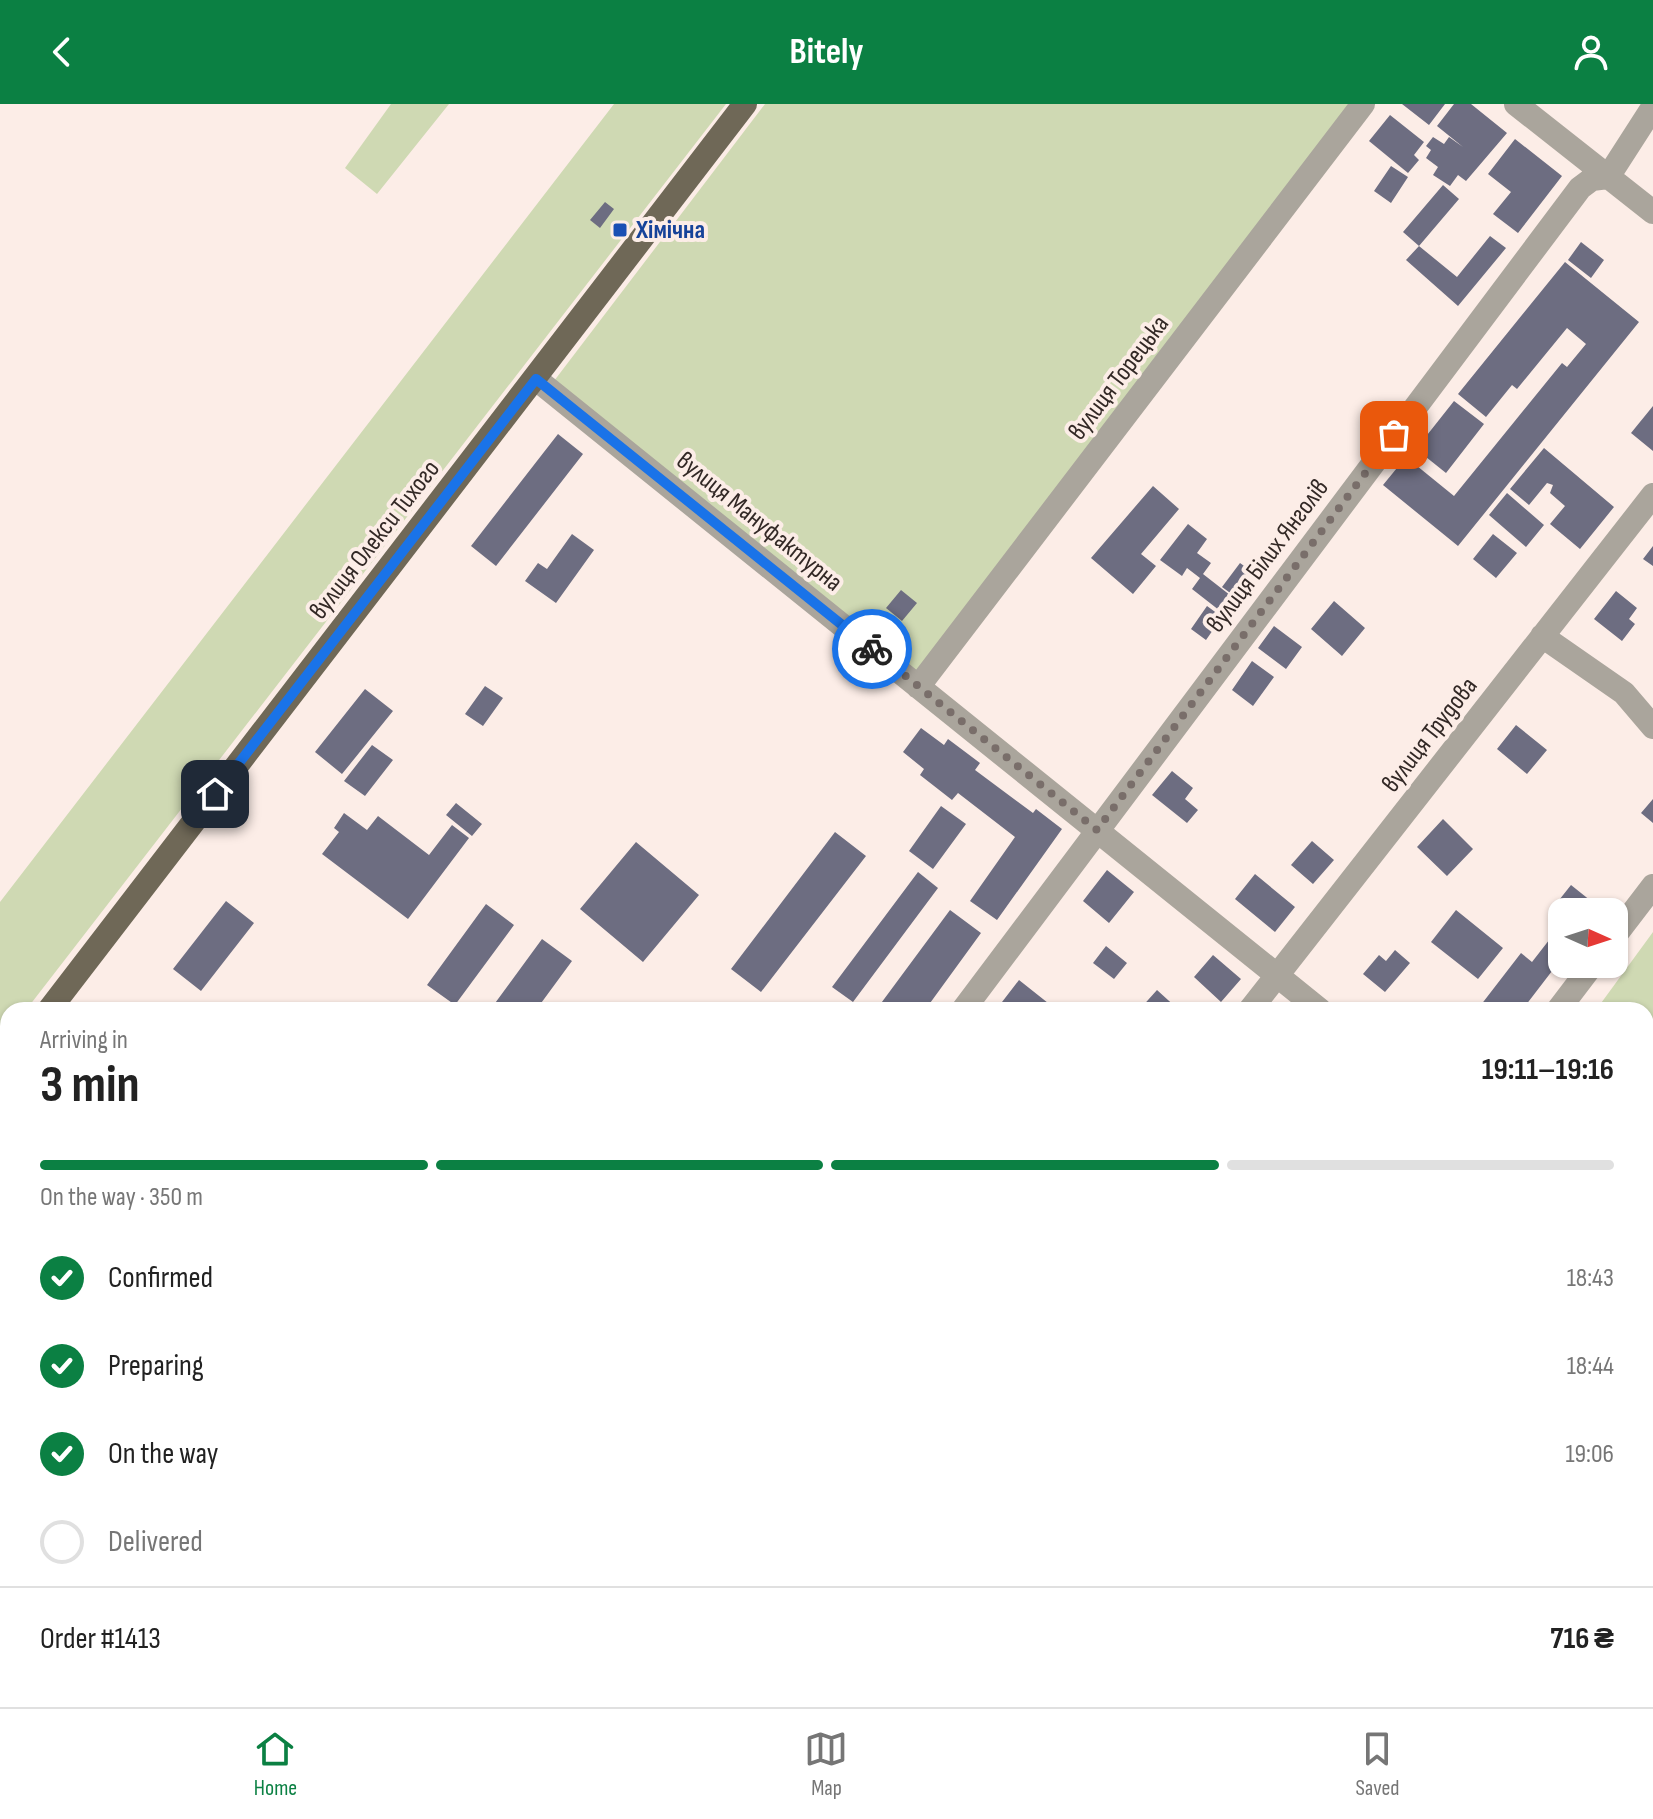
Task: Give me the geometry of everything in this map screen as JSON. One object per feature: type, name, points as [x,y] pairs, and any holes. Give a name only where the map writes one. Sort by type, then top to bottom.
[{"type":"main road","name":"вулиця Олекси Тихого","points":[[55,1002],[745,104]]},
{"type":"street","name":"вулиця Торецька","points":[[918,687],[1363,104]]},
{"type":"street","points":[[1516,104],[1653,212]]},
{"type":"street","name":"вулиця Білих Янголів","points":[[969,1002],[1580,188],[1592,179],[1608,177],[1653,107]]},
{"type":"street","name":"вулиця Мануфактурна","points":[[536,379],[1310,1002]]},
{"type":"street","name":"вулиця Трудова","points":[[1257,1002],[1653,495]]},
{"type":"street","points":[[1542,636],[1624,693],[1653,727]]},
{"type":"street","points":[[1628,919],[1653,886]]},
{"type":"street","points":[[1564,1002],[1582,978]]},
{"type":"green space","points":[[391,104],[449,104],[377,194],[345,168]]},
{"type":"green space","points":[[614,104],[726,104],[32,1002],[0,1002],[0,902]]},
{"type":"green space","points":[[765,104],[1354,104],[925,666],[914,671],[554,381]]},
{"type":"green space","points":[[1653,932],[1653,1002],[1602,1002],[1619,978],[1628,978],[1628,966]]},
{"type":"building","points":[[1402,104],[1445,104],[1429,125]]},
{"type":"building","points":[[1454,104],[1471,104],[1507,133],[1466,181],[1458,175],[1450,186],[1433,175],[1438,167],[1426,158],[1431,150],[1426,146],[1433,137],[1444,144],[1449,137],[1463,147],[1437,126]]},
{"type":"building","points":[[1390,115],[1424,142],[1414,155],[1419,160],[1408,173],[1369,141]]},
{"type":"building","points":[[1515,139],[1562,176],[1518,233],[1493,214],[1511,192],[1488,174]]},
{"type":"building","points":[[1391,166],[1408,177],[1391,203],[1374,191]]},
{"type":"building","points":[[1443,185],[1459,199],[1419,246],[1403,232]]},
{"type":"building","points":[[605,202],[614,209],[600,228],[590,220]]},
{"type":"building","points":[[1490,236],[1506,248],[1458,306],[1406,260],[1419,246],[1457,277]]},
{"type":"building","points":[[1581,242],[1604,260],[1591,278],[1568,260]]},
{"type":"building","points":[[1565,262],[1639,322],[1458,546],[1383,485],[1406,457],[1454,496],[1562,363],[1567,367],[1586,344],[1567,328],[1517,389],[1512,385],[1486,417],[1458,394]]},
{"type":"building","points":[[1454,401],[1484,424],[1446,473],[1416,449]]},
{"type":"building","points":[[1653,406],[1653,451],[1631,433]]},
{"type":"building","points":[[558,434],[583,454],[496,566],[471,546]]},
{"type":"building","points":[[1544,448],[1614,507],[1580,549],[1550,524],[1565,506],[1550,493],[1553,485],[1547,483],[1529,505],[1510,489]]},
{"type":"building","points":[[1153,486],[1179,509],[1141,554],[1156,566],[1133,594],[1091,558]]},
{"type":"building","points":[[1507,493],[1544,525],[1526,547],[1489,515]]},
{"type":"building","points":[[1188,524],[1207,539],[1197,553],[1211,563],[1203,574],[1235,599],[1224,614],[1192,589],[1200,578],[1187,568],[1182,576],[1160,560]]},
{"type":"building","points":[[572,534],[594,550],[556,603],[525,581],[538,563],[547,569]]},
{"type":"building","points":[[1493,534],[1517,553],[1496,578],[1473,559]]},
{"type":"building","points":[[1653,546],[1653,566],[1643,559]]},
{"type":"building","points":[[1240,563],[1258,576],[1240,600],[1222,587]]},
{"type":"building","points":[[901,590],[917,603],[902,621],[886,608]]},
{"type":"building","points":[[1616,591],[1637,608],[1629,619],[1635,624],[1622,641],[1594,619]]},
{"type":"building","points":[[1334,601],[1365,628],[1342,656],[1311,629]]},
{"type":"building","points":[[1207,606],[1222,617],[1206,640],[1191,629]]},
{"type":"building","points":[[1274,626],[1302,647],[1286,669],[1258,648]]},
{"type":"building","points":[[1252,661],[1274,677],[1253,706],[1232,690]]},
{"type":"building","points":[[485,686],[503,698],[483,726],[465,714]]},
{"type":"building","points":[[365,689],[393,711],[342,774],[315,752]]},
{"type":"building","points":[[1516,725],[1547,750],[1527,774],[1497,749]]},
{"type":"building","points":[[921,728],[944,745],[948,739],[980,763],[975,770],[1033,813],[1036,809],[1062,829],[997,920],[970,901],[1015,837],[958,793],[952,800],[920,775],[924,769],[903,752]]},
{"type":"building","points":[[372,745],[393,760],[365,796],[344,781]]},
{"type":"building","points":[[1172,771],[1193,788],[1185,799],[1198,810],[1187,823],[1152,795]]},
{"type":"building","points":[[1653,799],[1653,823],[1641,813]]},
{"type":"building","points":[[456,803],[482,824],[472,836],[446,815]]},
{"type":"building","points":[[941,806],[966,824],[933,869],[909,851]]},
{"type":"building","points":[[344,813],[367,830],[378,816],[429,855],[452,825],[469,838],[408,919],[322,854],[339,832],[334,828]]},
{"type":"building","points":[[1443,819],[1473,849],[1447,876],[1417,847]]},
{"type":"building","points":[[835,832],[866,856],[761,992],[731,969]]},
{"type":"building","points":[[1312,841],[1334,860],[1313,884],[1291,865]]},
{"type":"building","points":[[636,842],[699,895],[643,962],[580,909]]},
{"type":"building","points":[[1107,870],[1134,892],[1109,923],[1083,901]]},
{"type":"building","points":[[918,872],[938,888],[853,1002],[832,987]]},
{"type":"building","points":[[1255,874],[1295,907],[1275,932],[1235,899]]},
{"type":"building","points":[[1571,885],[1587,898],[1561,898]]},
{"type":"building","points":[[226,901],[254,923],[201,991],[173,969]]},
{"type":"building","points":[[486,904],[514,925],[457,1002],[451,1002],[427,985]]},
{"type":"building","points":[[950,910],[981,933],[931,1002],[882,1002]]},
{"type":"building","points":[[1456,910],[1503,948],[1478,979],[1431,942]]},
{"type":"building","points":[[542,939],[572,961],[542,1002],[496,1002]]},
{"type":"building","points":[[1548,941],[1548,976],[1528,1002],[1483,1002],[1521,953],[1532,962]]},
{"type":"building","points":[[1106,946],[1127,963],[1114,979],[1093,963]]},
{"type":"building","points":[[1395,950],[1410,963],[1385,992],[1363,974],[1379,955],[1386,961]]},
{"type":"building","points":[[1213,955],[1241,979],[1221,1002],[1194,977]]},
{"type":"building","points":[[1019,980],[1047,1002],[1002,1002]]},
{"type":"building","points":[[1157,990],[1170,1002],[1146,1002]]},
{"type":"way so far","points":[[872,649],[1097,830],[1394,435]]},
{"type":"place","name":"Хімічна","points":[[620,230]]},
{"type":"route","points":[[215,794],[536,379],[872,649]]}]
